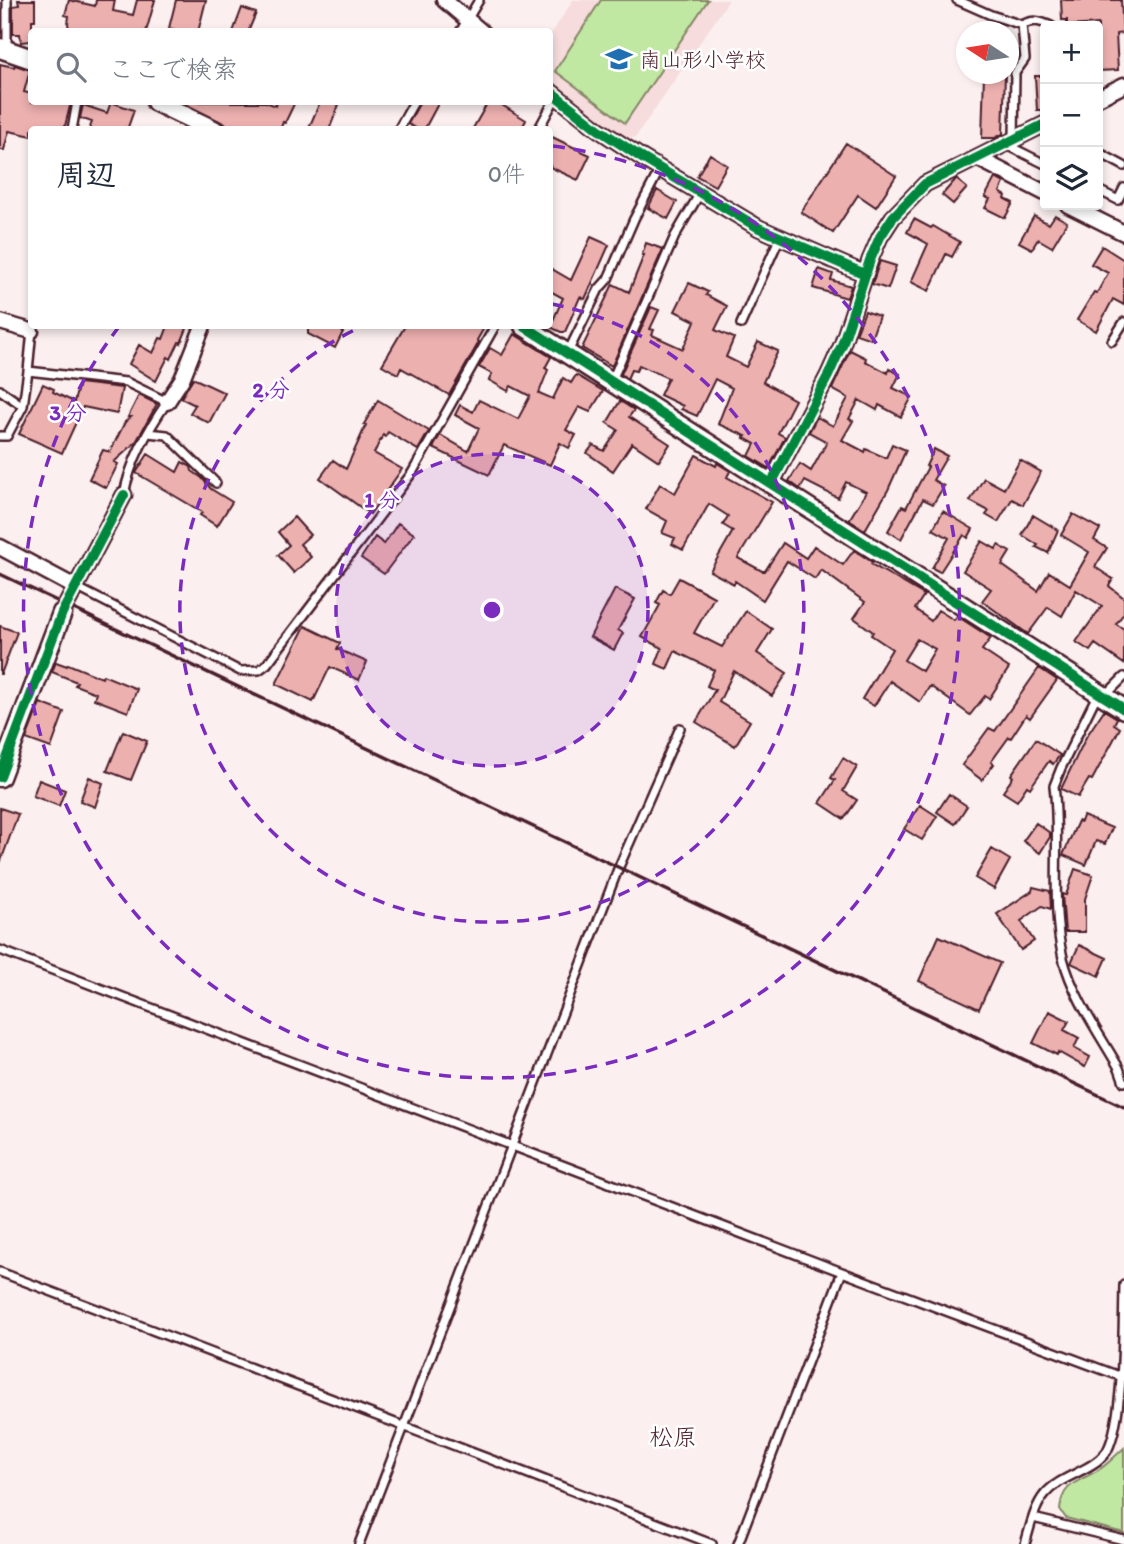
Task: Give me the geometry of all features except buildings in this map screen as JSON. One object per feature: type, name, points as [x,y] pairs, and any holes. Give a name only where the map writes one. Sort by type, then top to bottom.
[{"type":"street","points":[[444,0],[464,26]]},
{"type":"street","points":[[3,49],[28,57]]},
{"type":"street","points":[[1103,96],[1124,85]]},
{"type":"street","points":[[553,94],[598,129],[759,228],[865,274]]},
{"type":"street","points":[[162,105],[206,126]]},
{"type":"street","points":[[772,482],[842,345],[865,274],[880,237],[893,217],[925,184],[1040,126]]},
{"type":"street","points":[[976,158],[1040,190]]},
{"type":"street","points":[[1078,210],[1124,233]]},
{"type":"street","points":[[0,322],[28,327]]},
{"type":"street","points":[[167,402],[182,379],[202,329]]},
{"type":"street","points":[[529,329],[1124,709]]},
{"type":"street","points":[[0,777],[62,613],[124,495]]},
{"type":"street","points":[[0,547],[75,587]]},
{"type":"lane","points":[[3,49],[7,0]]},
{"type":"lane","points":[[464,26],[479,0]]},
{"type":"lane","points":[[957,0],[1022,25],[1030,21],[1040,22]]},
{"type":"lane","points":[[1022,25],[1025,59],[1015,73],[1009,142],[1040,161]]},
{"type":"lane","points":[[73,126],[76,105]]},
{"type":"lane","points":[[400,126],[412,105]]},
{"type":"lane","points":[[540,126],[548,105]]},
{"type":"lane","points":[[1103,154],[1123,163]]},
{"type":"lane","points":[[568,353],[599,289],[608,279],[634,219],[660,169]]},
{"type":"lane","points":[[1103,192],[1118,200],[1124,188]]},
{"type":"lane","points":[[612,381],[675,236],[699,193]]},
{"type":"lane","points":[[741,324],[780,237]]},
{"type":"lane","points":[[1112,341],[1124,322]]},
{"type":"lane","points":[[0,436],[7,436],[23,407],[32,329]]},
{"type":"lane","points":[[75,587],[240,671],[259,670],[267,664],[412,473],[493,329]]},
{"type":"lane","points":[[28,371],[126,382],[167,402],[148,433],[128,476],[124,495]]},
{"type":"lane","points":[[0,390],[23,407]]},
{"type":"lane","points":[[148,433],[167,435],[216,483]]},
{"type":"lane","points":[[1124,677],[1102,695],[1060,768],[1054,786],[1058,924],[1063,957],[1070,979],[1124,1082]]},
{"type":"lane","points":[[359,1544],[618,869],[680,729]]},
{"type":"lane","points":[[0,950],[1122,1377]]},
{"type":"lane","points":[[0,1272],[712,1544]]},
{"type":"lane","points":[[738,1544],[842,1272]]},
{"type":"lane","points":[[1025,1544],[1032,1518],[1045,1494],[1106,1452],[1115,1434],[1122,1407],[1124,1285]]},
{"type":"lane","points":[[1032,1518],[1124,1540]]},
{"type":"shaded area","name":"南山形小学校","points":[[573,0],[729,0],[635,138],[622,136],[553,83],[553,31]]},
{"type":"green space","name":"南山形小学校","points":[[601,0],[708,0],[625,123],[555,71]]},
{"type":"green space","points":[[1124,1448],[1124,1533],[1066,1518],[1060,1510],[1061,1501],[1072,1484],[1101,1469]]},
{"type":"railway","points":[[0,574],[1124,1107]]},
{"type":"cycle path","points":[[553,93],[598,129],[642,158],[759,228],[865,274]]},
{"type":"cycle path","points":[[772,482],[828,376],[842,345],[870,260],[893,217],[925,184],[1040,126]]},
{"type":"cycle path","points":[[529,329],[1124,709]]},
{"type":"cycle path","points":[[0,777],[62,613],[124,495]]},
{"type":"place","name":"南山形小学校","points":[[619,59]]},
{"type":"district","name":"松原","points":[[673,1436]]}]
